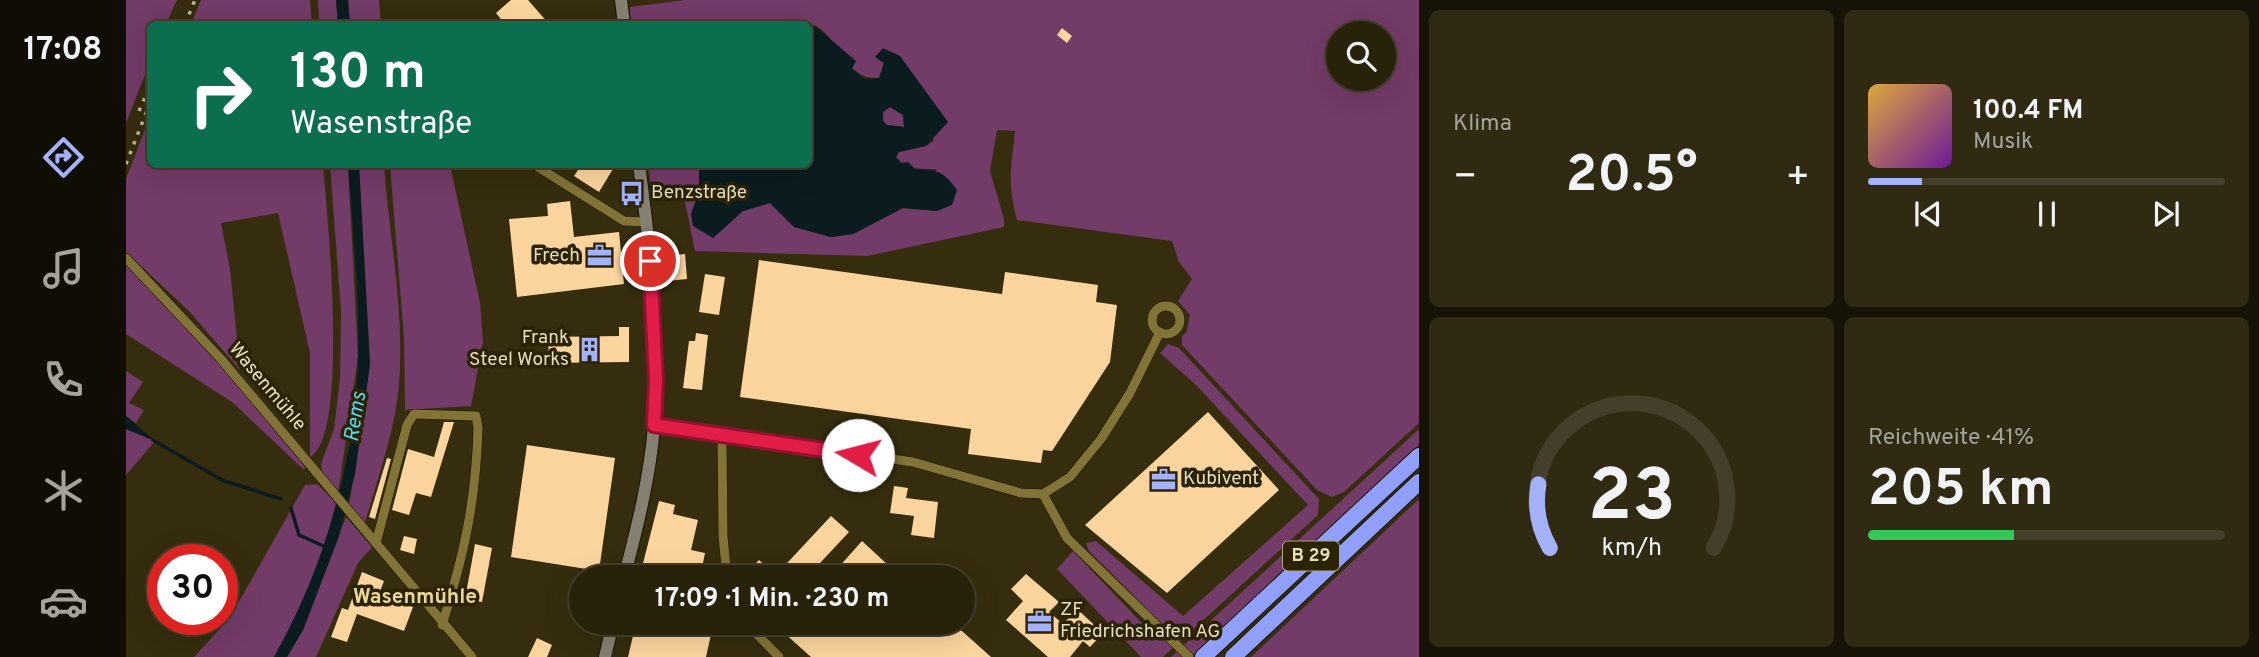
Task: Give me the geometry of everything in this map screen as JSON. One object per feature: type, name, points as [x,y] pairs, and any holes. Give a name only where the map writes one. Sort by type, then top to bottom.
[{"type":"highway","name":"B 29","points":[[1203,657],[1419,456]]},
{"type":"highway","name":"B 29","points":[[1233,657],[1419,482]]},
{"type":"street","points":[[621,0],[624,21]]},
{"type":"street","points":[[539,168],[624,221],[646,222]]},
{"type":"street","points":[[628,565],[645,490],[654,425],[655,340],[639,168]]},
{"type":"street","name":"Wasenmühle","points":[[126,258],[220,358],[376,542],[442,625],[472,657]]},
{"type":"street","points":[[654,425],[913,462],[1021,493],[1043,494],[1070,477],[1096,446],[1130,393],[1160,332]]},
{"type":"street","points":[[376,542],[407,425],[414,414],[476,416],[478,428],[473,510],[463,560],[442,625]]},
{"type":"street","points":[[722,436],[726,565]]},
{"type":"street","points":[[1043,494],[1068,538],[1189,657]]},
{"type":"street","points":[[605,657],[610,635]]},
{"type":"street","points":[[758,635],[779,657]]},
{"type":"shaded area","points":[[126,0],[177,0],[167,21],[147,21],[147,70],[126,123]]},
{"type":"shaded area","points":[[201,0],[310,0],[312,21],[192,21]]},
{"type":"shaded area","points":[[318,0],[336,0],[338,21],[319,21]]},
{"type":"shaded area","points":[[348,0],[379,0],[381,21],[350,21]]},
{"type":"shaded area","points":[[685,0],[1419,0],[1419,423],[1344,492],[1332,497],[1317,490],[1182,345],[1182,336],[1186,333],[1190,315],[1178,301],[1192,279],[1179,262],[1172,241],[1017,220],[1011,185],[1015,131],[997,130],[990,171],[1004,227],[867,256],[695,251],[684,197],[653,201],[648,168],[699,168],[699,192],[691,214],[743,211],[770,203],[794,227],[831,237],[853,234],[903,208],[937,211],[936,169],[909,167],[896,157],[899,152],[926,146],[934,141],[909,70],[900,56],[884,63],[879,78],[867,77],[851,66],[832,40],[812,25],[812,21],[631,21],[630,7]]},
{"type":"shaded area","points":[[890,107],[903,115],[904,127],[887,125],[883,121],[883,112]]},
{"type":"shaded area","points":[[147,124],[147,168],[323,168],[331,272],[333,368],[329,409],[322,440],[310,457],[310,353],[278,213],[221,223],[230,269],[240,370],[189,311],[126,252],[126,179]]},
{"type":"shaded area","points":[[330,168],[348,168],[358,357],[338,494],[323,477],[321,464],[334,429],[340,378],[341,311]]},
{"type":"shaded area","points":[[359,168],[384,168],[400,330],[399,385],[394,420],[364,526],[349,507],[370,364]]},
{"type":"shaded area","points":[[390,168],[451,168],[480,303],[483,342],[471,406],[405,410],[404,338]]},
{"type":"shaded area","points":[[126,264],[175,311],[305,467],[304,470],[232,402],[126,334]]},
{"type":"shaded area","points":[[1168,344],[1179,348],[1319,499],[1318,515],[1163,657],[1141,657],[1057,569],[1073,551],[1157,639],[1167,629],[1089,551],[1086,543],[1096,541],[1183,616],[1308,505],[1197,386],[1160,353]]},
{"type":"shaded area","points":[[126,371],[143,382],[129,403],[144,410],[136,423],[126,416]]},
{"type":"shaded area","points":[[126,429],[155,441],[126,475]]},
{"type":"shaded area","points":[[1419,429],[1419,445],[1194,654],[1190,657],[1171,657]]},
{"type":"shaded area","points":[[317,484],[336,503],[310,582],[274,657],[194,657],[214,635],[238,635],[238,603],[305,485]]},
{"type":"shaded area","points":[[1419,499],[1419,657],[1251,657]]},
{"type":"shaded area","points":[[346,517],[372,547],[358,563],[316,657],[287,657],[303,630]]},
{"type":"water","points":[[336,0],[348,0],[350,21],[338,21]]},
{"type":"water","points":[[812,26],[856,61],[852,69],[865,79],[879,78],[884,63],[875,57],[883,48],[900,56],[948,122],[926,146],[899,152],[896,157],[901,163],[908,162],[915,169],[939,173],[957,190],[952,205],[937,211],[903,208],[853,234],[831,237],[794,227],[770,203],[743,211],[713,238],[693,226],[691,214],[699,192],[699,168],[812,168]],"holes":[[[890,107],[903,115],[904,127],[887,125],[883,121],[883,112]]]},
{"type":"water","name":"Rems","points":[[348,168],[359,168],[370,364],[355,474],[338,539],[303,630],[287,657],[274,657],[308,587],[322,550],[344,474],[356,396],[357,285]]},
{"type":"water","points":[[126,416],[155,441],[126,429]]},
{"type":"building","points":[[511,0],[528,0],[546,21],[503,21],[496,13]]},
{"type":"building","points":[[1062,28],[1072,36],[1067,43],[1057,35]]},
{"type":"building","points":[[579,168],[614,168],[599,192],[574,176]]},
{"type":"building","points":[[570,201],[574,237],[619,232],[624,284],[517,297],[509,219],[548,216],[547,204]]},
{"type":"building","points":[[685,254],[687,279],[667,281],[664,256]]},
{"type":"building","points":[[759,260],[1002,294],[1005,272],[1098,285],[1096,302],[1117,305],[1110,362],[1052,451],[1043,450],[1041,463],[968,454],[971,429],[740,397]]},
{"type":"building","points":[[705,274],[725,277],[719,315],[699,312]]},
{"type":"building","name":"Frank Steel Works","points":[[619,327],[629,327],[629,362],[549,363],[548,337],[619,336]]},
{"type":"building","points":[[696,333],[708,335],[702,390],[683,388],[689,341],[695,341]]},
{"type":"building","points":[[1208,412],[1279,490],[1167,593],[1085,525]]},
{"type":"building","points":[[444,422],[454,422],[431,497],[416,493],[409,515],[392,510],[408,449],[434,457]]},
{"type":"building","points":[[527,445],[615,458],[600,565],[569,566],[511,557]]},
{"type":"building","points":[[387,458],[391,459],[375,519],[369,517]]},
{"type":"building","points":[[894,486],[908,488],[906,498],[938,502],[934,538],[911,535],[914,516],[890,513]]},
{"type":"building","points":[[659,501],[675,505],[673,514],[698,520],[691,550],[705,553],[703,563],[710,565],[643,565]]},
{"type":"building","points":[[831,516],[849,532],[818,565],[785,565]]},
{"type":"building","points":[[404,536],[417,539],[414,554],[400,550]]},
{"type":"building","points":[[862,541],[888,565],[841,565]]},
{"type":"building","points":[[475,544],[492,548],[482,602],[465,599]]},
{"type":"building","points":[[362,572],[384,581],[379,594],[413,607],[404,631],[357,614],[347,642],[331,637],[342,608],[348,610]]},
{"type":"building","points":[[1026,574],[1059,602],[1049,612],[1063,624],[1077,609],[1103,633],[1090,647],[1083,641],[1070,657],[1048,657],[1006,620],[1023,601],[1011,589]]},
{"type":"building","points":[[633,635],[711,635],[706,657],[628,657]]},
{"type":"building","points":[[786,635],[966,635],[991,657],[811,657]]},
{"type":"building","points":[[537,638],[552,645],[547,657],[528,657]]},
{"type":"waterway","points":[[153,440],[222,480],[281,499]]},
{"type":"waterway","points":[[291,508],[299,535],[328,548]]},
{"type":"railway","points":[[186,21],[195,0]]},
{"type":"railway","points":[[139,111],[147,93]]},
{"type":"railway","points":[[126,164],[147,111]]},
{"type":"place","name":"Benzstraße","points":[[631,193]]},
{"type":"place","name":"Frech","points":[[600,256]]},
{"type":"place","name":"Frank Steel Works","points":[[589,349]]},
{"type":"place","name":"Kubivent","points":[[1163,479]]},
{"type":"place","name":"ZF Friedrichshafen AG","points":[[1040,621]]},
{"type":"district","name":"Wasenmühle","points":[[415,597]]},
{"type":"route","points":[[650,261],[656,380],[654,425],[858,455]]}]
